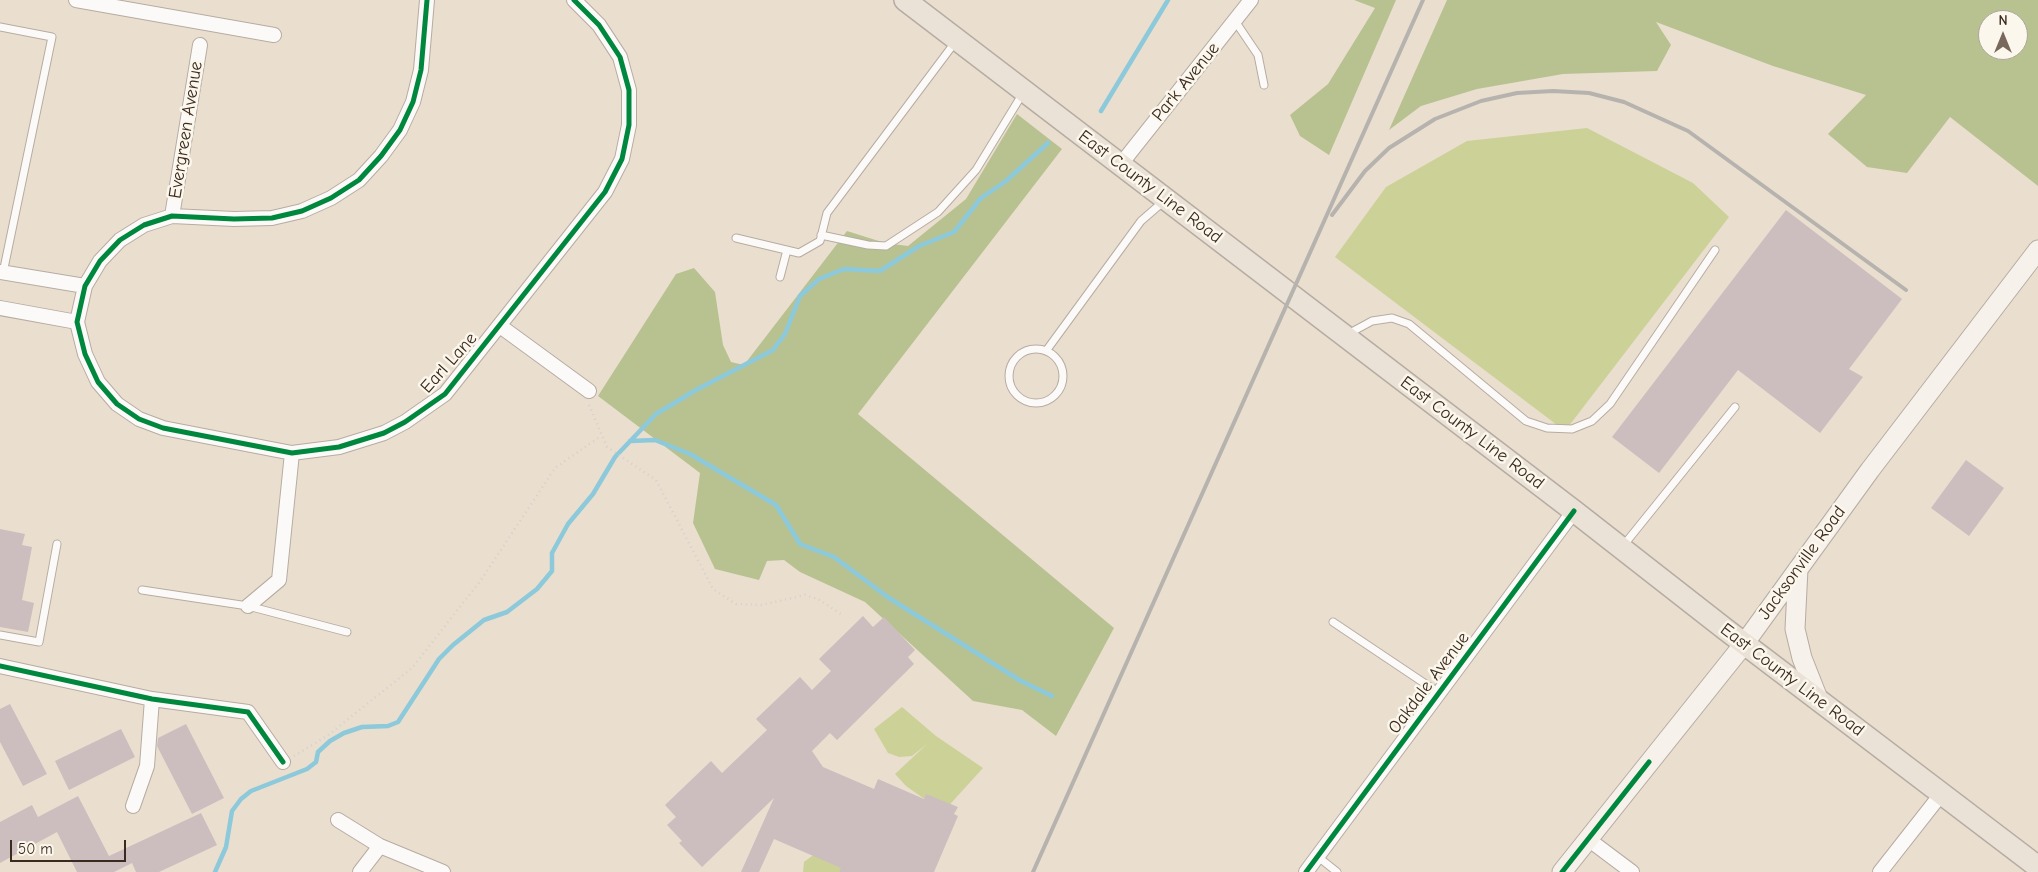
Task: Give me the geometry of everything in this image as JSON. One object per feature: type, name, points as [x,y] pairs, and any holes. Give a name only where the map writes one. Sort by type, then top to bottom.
[{"type":"main road","name":"East County Line Road","points":[[905,0],[1574,511],[1744,644],[2038,867]]},
{"type":"main road","name":"Jacksonville Road","points":[[1562,872],[1744,644],[1798,566],[2038,250]]},
{"type":"main road","points":[[1798,566],[1795,629],[1802,658],[1819,701]]},
{"type":"street","points":[[76,0],[274,35]]},
{"type":"street","points":[[172,216],[234,220],[272,218],[302,211],[331,198],[359,180],[381,156],[400,130],[413,102],[421,70],[427,0]]},
{"type":"street","name":"Earl Lane","points":[[172,216],[144,226],[120,240],[100,261],[85,286],[77,322],[85,354],[98,382],[117,404],[139,419],[163,428],[292,453],[324,450],[362,442],[405,422],[445,394],[605,192],[622,159],[629,125],[628,90],[620,57],[599,25],[574,0]]},
{"type":"street","name":"Park Avenue","points":[[1120,164],[1250,0]]},
{"type":"street","name":"Evergreen Avenue","points":[[172,216],[200,45]]},
{"type":"street","points":[[1,273],[85,286]]},
{"type":"street","points":[[0,308],[77,322]]},
{"type":"street","points":[[500,326],[589,391]]},
{"type":"street","points":[[248,606],[279,580],[292,453]]},
{"type":"street","name":"Oakdale Avenue","points":[[1306,872],[1574,511]]},
{"type":"street","points":[[0,666],[152,699],[248,712],[283,762]]},
{"type":"street","points":[[133,806],[147,766],[152,699]]},
{"type":"street","points":[[1880,872],[1942,793]]},
{"type":"street","points":[[338,820],[380,846],[443,872]]},
{"type":"street","points":[[1588,839],[1632,872]]},
{"type":"street","points":[[360,872],[380,846]]},
{"type":"street","points":[[369,872],[380,846]]},
{"type":"lane","points":[[1235,21],[1258,55],[1264,85]]},
{"type":"lane","points":[[0,27],[52,37],[1,273]]},
{"type":"lane","points":[[736,238],[799,253],[820,241],[828,213],[956,39]]},
{"type":"lane","points":[[821,235],[868,245],[886,246],[938,212],[976,170],[1024,91]]},
{"type":"lane","points":[[1046,351],[1140,221],[1166,199]]},
{"type":"lane","points":[[780,278],[787,250]]},
{"type":"lane","points":[[1345,336],[1372,321],[1392,318],[1409,324],[1526,421],[1547,428],[1572,429],[1592,421],[1610,404],[1715,250]]},
{"type":"lane","points":[[1028,350],[1046,351],[1053,355],[1062,370],[1061,386],[1050,399],[1033,402],[1025,400],[1012,388],[1010,379],[1014,361],[1028,350]]},
{"type":"lane","points":[[1621,548],[1735,407]]},
{"type":"lane","points":[[0,635],[39,642],[57,544]]},
{"type":"lane","points":[[142,590],[248,606],[347,632]]},
{"type":"lane","points":[[1333,622],[1439,694]]},
{"type":"lane","points":[[1318,856],[1337,872]]},
{"type":"path","points":[[589,391],[588,403],[607,447],[629,464],[656,480],[712,589],[736,604],[762,605],[805,595],[818,599],[841,614]]},
{"type":"path","points":[[283,762],[326,736],[412,668],[481,580],[556,468],[601,436]]},
{"type":"green space","points":[[1354,0],[1396,0],[1329,155],[1300,136],[1290,115],[1328,84],[1375,8]]},
{"type":"green space","points":[[1447,0],[2038,0],[2038,186],[1950,117],[1907,173],[1867,167],[1828,134],[1866,95],[1773,66],[1656,22],[1671,45],[1657,71],[1563,74],[1477,89],[1421,106],[1389,130]]},
{"type":"green space","points":[[1017,114],[1062,149],[858,414],[1114,628],[1056,736],[1022,710],[973,701],[865,602],[800,572],[784,560],[767,561],[759,580],[715,569],[693,523],[700,473],[598,396],[676,274],[694,268],[715,292],[723,345],[731,362],[744,365],[847,231],[885,243],[908,246],[966,199]]},
{"type":"green space","points":[[1587,128],[1693,183],[1729,217],[1565,431],[1335,257],[1386,187],[1467,141]]},
{"type":"green space","points":[[902,707],[936,736],[983,768],[943,812],[906,786],[895,774],[927,744],[912,756],[899,757],[888,753],[874,729]]},
{"type":"green space","points":[[832,841],[853,872],[803,872],[804,862]]},
{"type":"building","points":[[1786,210],[1902,299],[1849,369],[1863,377],[1820,433],[1738,370],[1659,473],[1612,437]]},
{"type":"building","points":[[1966,460],[2004,488],[1969,536],[1931,508]]},
{"type":"building","points":[[0,529],[25,534],[22,545],[32,547],[22,600],[34,603],[28,632],[0,627]]},
{"type":"building","points":[[863,616],[873,627],[884,617],[915,650],[908,657],[914,664],[837,740],[830,733],[812,751],[823,767],[874,789],[878,779],[924,799],[926,794],[958,807],[954,814],[958,816],[934,872],[839,872],[841,868],[774,839],[759,872],[741,872],[774,798],[702,867],[679,843],[682,841],[667,825],[676,817],[665,805],[711,761],[722,773],[767,730],[756,719],[800,677],[812,690],[831,671],[819,659]]},
{"type":"building","points":[[10,704],[47,774],[23,786],[0,742],[0,709]]},
{"type":"building","points":[[186,724],[224,798],[192,814],[157,746],[158,738]]},
{"type":"building","points":[[121,729],[135,757],[69,790],[55,761]]},
{"type":"building","points":[[78,796],[109,856],[201,813],[217,845],[159,872],[136,872],[132,863],[114,872],[77,872],[57,832],[0,863],[0,822],[32,805],[38,817]]},
{"type":"waterway","points":[[1101,111],[1168,0]]},
{"type":"waterway","points":[[215,872],[226,847],[232,811],[241,799],[251,791],[307,769],[316,762],[318,752],[330,741],[344,733],[362,727],[388,726],[398,722],[439,659],[453,645],[484,620],[507,612],[537,589],[552,571],[552,553],[568,524],[593,494],[615,457],[656,414],[696,390],[773,350],[785,334],[800,296],[819,279],[844,269],[880,271],[919,246],[954,232],[981,198],[1006,181],[1048,143]]},
{"type":"waterway","points":[[630,441],[655,440],[690,454],[776,505],[800,544],[834,557],[889,598],[1021,681],[1052,696]]},
{"type":"railway","points":[[1033,872],[1423,0]]},
{"type":"railway","points":[[1332,215],[1365,171],[1389,148],[1435,119],[1481,101],[1517,93],[1553,91],[1589,93],[1624,102],[1688,131],[1906,290]]},
{"type":"cycle path","points":[[427,0],[421,70],[413,102],[400,130],[381,156],[359,180],[331,198],[302,211],[272,218],[234,219],[172,216],[144,225],[120,240],[100,261],[85,286],[77,322],[85,354],[98,382],[117,404],[139,419],[163,428],[292,453],[339,447],[384,433],[405,422],[445,394],[605,192],[622,159],[629,125],[629,90],[620,57],[599,25],[574,0]]},
{"type":"cycle path","points":[[1306,872],[1574,511]]},
{"type":"cycle path","points":[[0,666],[152,699],[248,712],[283,762]]},
{"type":"cycle path","points":[[1562,872],[1649,762]]}]
